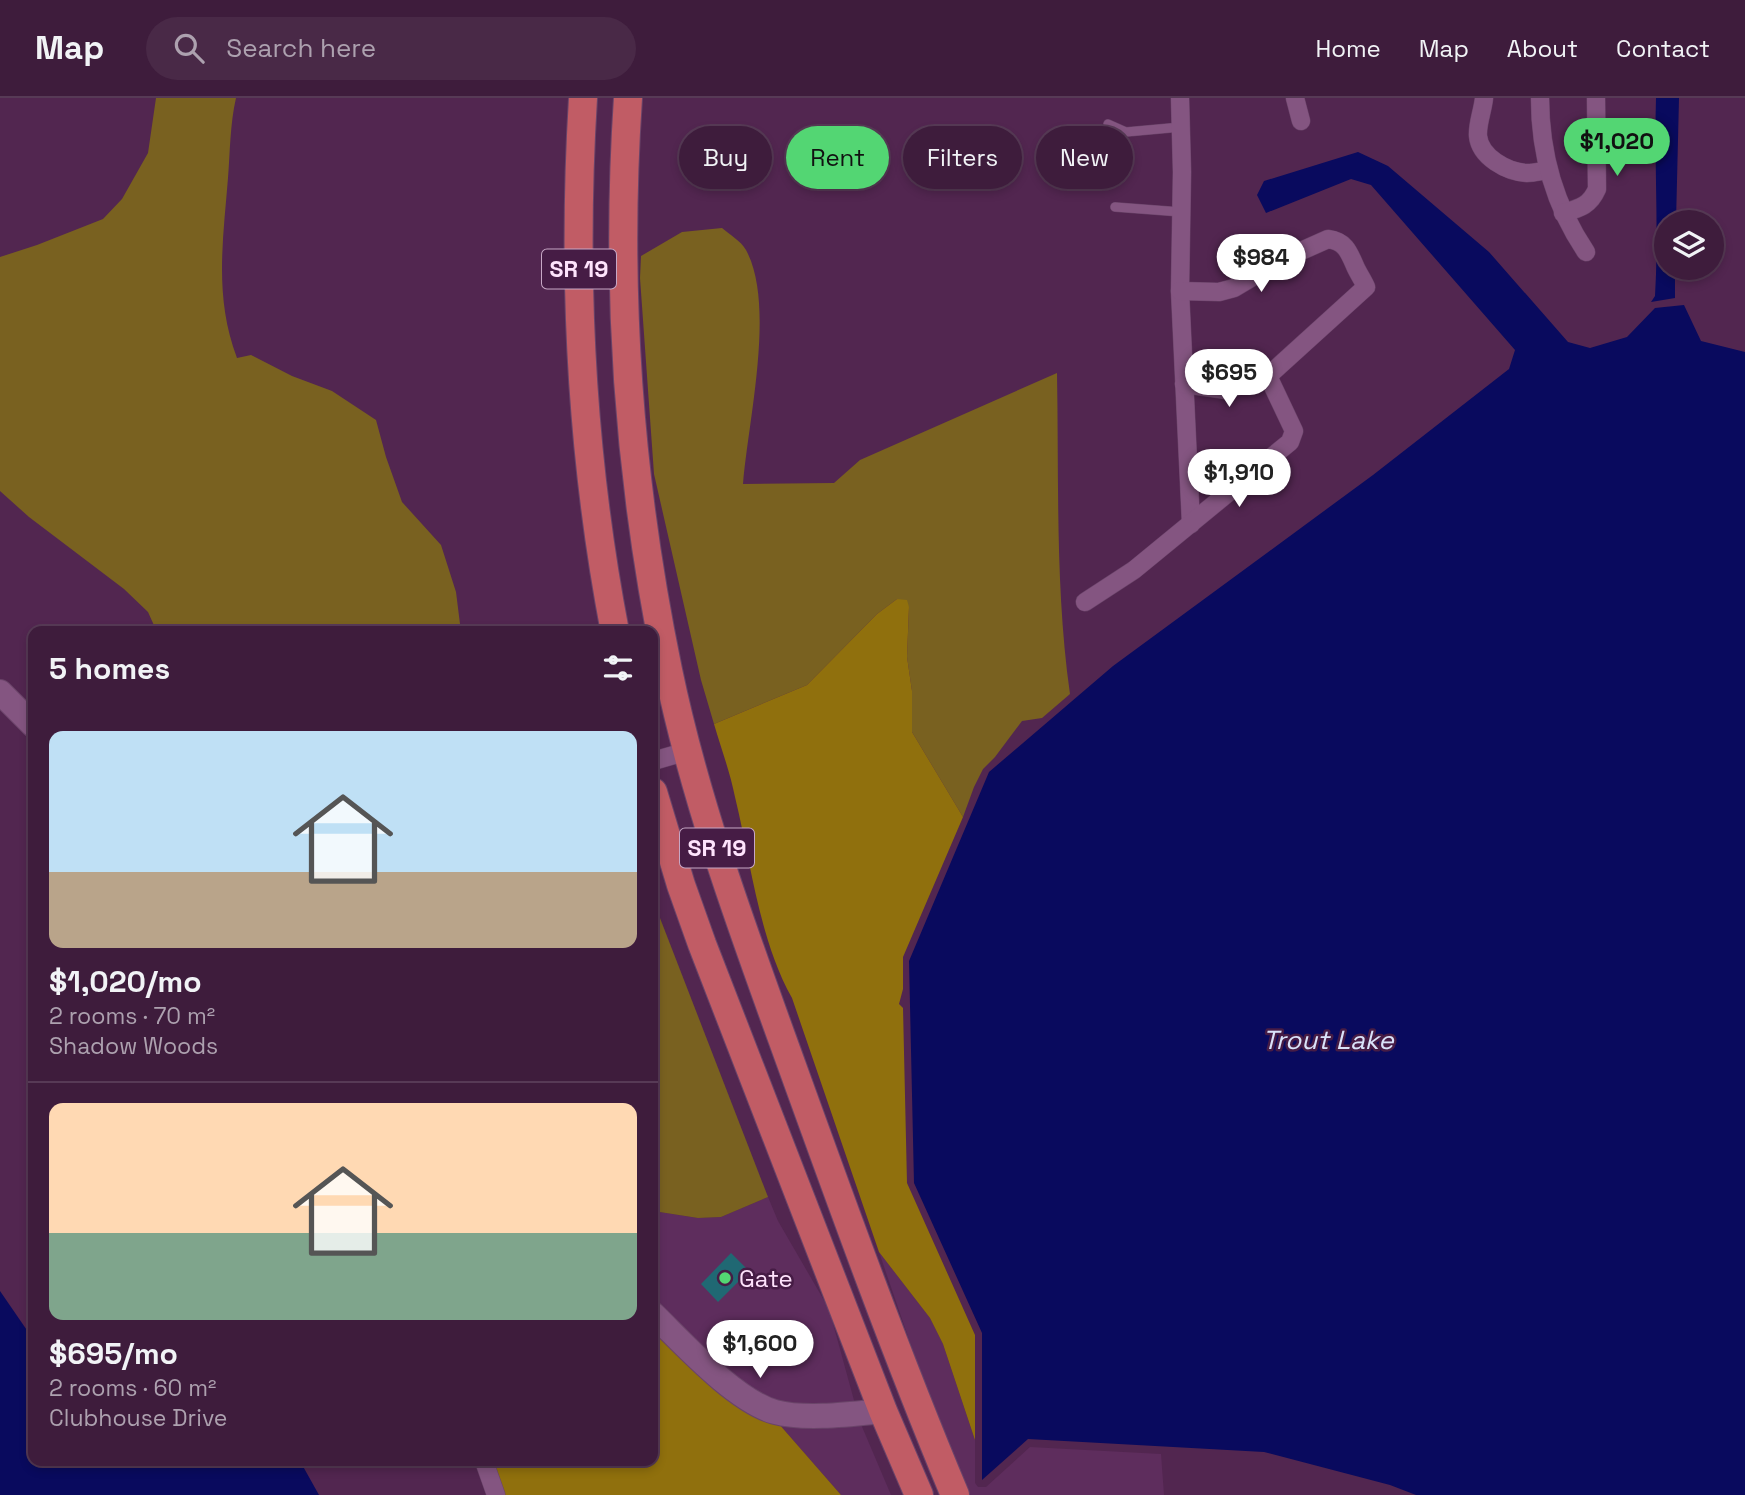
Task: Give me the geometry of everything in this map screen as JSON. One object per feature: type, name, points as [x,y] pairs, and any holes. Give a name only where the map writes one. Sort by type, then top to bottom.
[{"type":"main road","name":"SR 19","points":[[583,98],[578,208],[580,360],[596,521],[614,626]]},
{"type":"main road","name":"SR 19","points":[[628,98],[623,283],[632,438],[653,596],[669,674],[688,751],[744,933],[856,1243],[955,1495]]},
{"type":"main road","points":[[0,692],[28,720]]},
{"type":"main road","name":"SR 19","points":[[658,809],[702,944],[883,1411],[919,1495]]},
{"type":"main road","points":[[856,1243],[887,1358],[889,1380],[883,1411]]},
{"type":"main road","points":[[658,1319],[741,1395],[759,1406],[776,1412],[817,1415],[883,1411],[895,1414],[914,1436],[939,1495]]},
{"type":"street","points":[[1180,98],[1180,291],[1191,524]]},
{"type":"street","points":[[1295,98],[1301,121]]},
{"type":"street","points":[[1484,98],[1478,133],[1484,153],[1514,171],[1527,173],[1548,170]]},
{"type":"street","points":[[1540,98],[1542,140],[1548,170],[1563,213],[1586,252]]},
{"type":"street","points":[[1563,213],[1582,208],[1592,201],[1597,189],[1596,98]]},
{"type":"street","points":[[1180,291],[1219,292],[1234,288],[1281,260],[1328,239],[1344,245],[1367,287],[1268,376],[1226,390],[1184,384]]},
{"type":"street","points":[[1085,602],[1134,570],[1290,442],[1294,431],[1268,376]]},
{"type":"street","points":[[658,760],[688,751]]},
{"type":"street","points":[[486,1466],[496,1495]]},
{"type":"lane","points":[[1108,124],[1126,132],[1181,127]]},
{"type":"lane","points":[[1115,207],[1181,212]]},
{"type":"shaded area","points":[[156,98],[236,98],[230,138],[222,269],[225,313],[237,358],[251,355],[292,376],[332,391],[376,420],[402,502],[441,545],[456,592],[460,626],[154,626],[148,612],[124,589],[29,517],[0,491],[0,257],[103,219],[122,199],[148,153]]},
{"type":"shaded area","points":[[722,228],[746,250],[755,273],[759,301],[758,364],[743,484],[834,483],[860,460],[1057,373],[1060,574],[1070,694],[1042,718],[1022,721],[983,769],[963,817],[912,732],[912,691],[907,657],[909,607],[897,599],[877,614],[807,685],[714,724],[701,680],[654,474],[640,278],[641,256],[682,232]]},
{"type":"shaded area","points":[[897,599],[907,600],[909,607],[907,657],[912,691],[912,732],[963,817],[903,957],[903,989],[899,1004],[903,1008],[907,1183],[975,1335],[975,1440],[943,1344],[930,1318],[879,1252],[792,998],[771,951],[733,788],[714,724],[807,685],[877,614]]},
{"type":"shaded area","points":[[658,913],[768,1197],[721,1217],[698,1218],[658,1212]]},
{"type":"shaded area","points":[[768,1197],[778,1221],[829,1309],[855,1404],[778,1403],[745,1387],[658,1308],[658,1212],[698,1218],[721,1217]]},
{"type":"shaded area","points":[[879,1252],[930,1318],[943,1344],[975,1440],[975,1483],[978,1487],[986,1487],[1030,1447],[1161,1454],[1164,1495],[967,1495],[951,1462]]},
{"type":"shaded area","points":[[658,1330],[779,1424],[841,1495],[503,1495],[494,1466],[658,1466]]},
{"type":"shaded area","points":[[860,1422],[891,1495],[841,1495],[779,1424]]},
{"type":"water","points":[[1656,98],[1679,98],[1676,210],[1656,210]]},
{"type":"water","name":"Trout Lake","points":[[1358,152],[1388,166],[1489,252],[1568,342],[1590,348],[1627,337],[1655,308],[1684,305],[1701,341],[1745,352],[1745,1495],[1416,1495],[1390,1485],[1264,1452],[1028,1439],[982,1480],[982,1333],[914,1183],[909,961],[989,772],[1113,666],[1373,475],[1509,369],[1515,350],[1371,185],[1351,179],[1266,213],[1257,195],[1264,181]]},
{"type":"water","points":[[1656,280],[1675,280],[1675,298],[1651,302],[1655,296]]},
{"type":"water","points":[[0,1291],[28,1332],[28,1466],[303,1466],[319,1495],[0,1495]]},
{"type":"building","name":"Gate","points":[[731,1253],[749,1271],[718,1302],[701,1284]]},
{"type":"place","name":"Gate","points":[[725,1278]]}]
